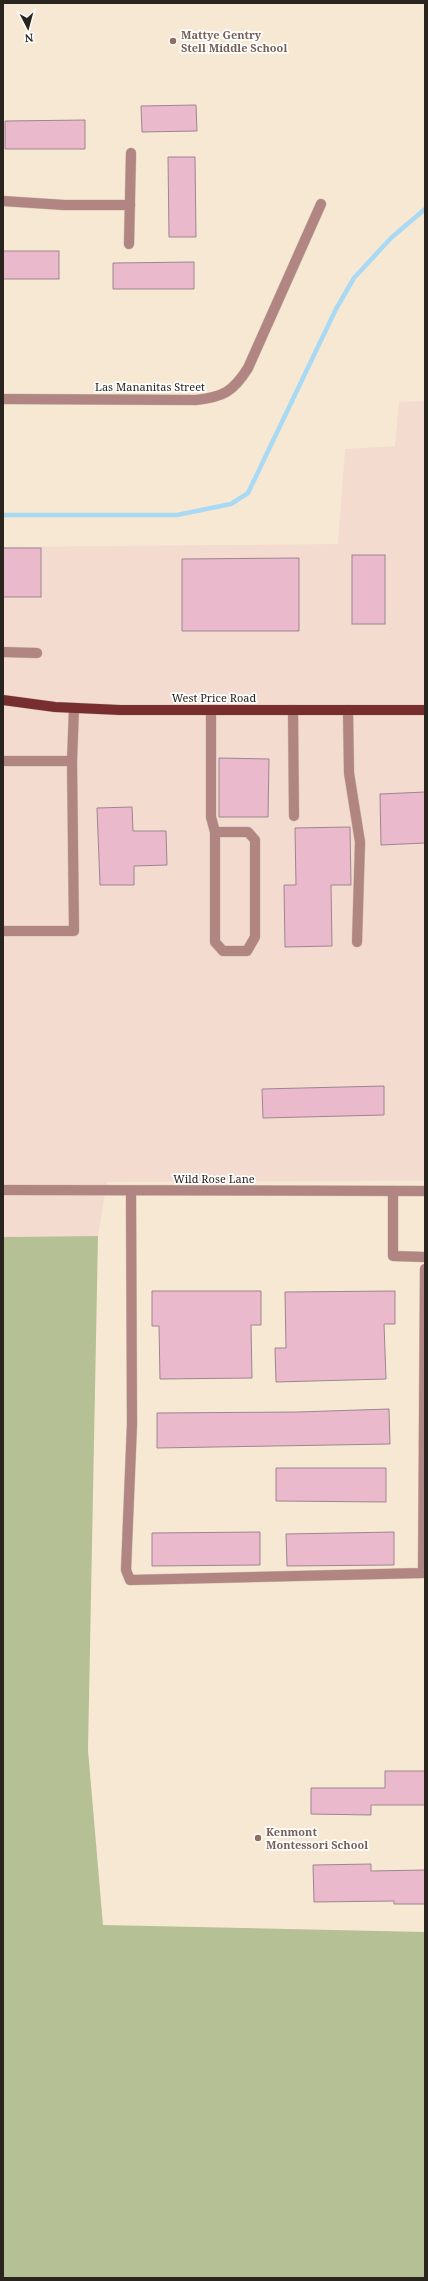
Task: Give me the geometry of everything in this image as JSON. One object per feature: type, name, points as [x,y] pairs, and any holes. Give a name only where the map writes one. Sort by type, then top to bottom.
[{"type":"main road","name":"West Price Road","points":[[3,700],[74,708],[211,710],[425,710]]},
{"type":"street","points":[[129,244],[131,153]]},
{"type":"street","points":[[3,201],[64,205],[130,205]]},
{"type":"street","name":"Las Mananitas Street","points":[[3,399],[196,400],[212,398],[228,393],[239,383],[248,368],[321,204]]},
{"type":"street","points":[[3,652],[37,653]]},
{"type":"street","points":[[3,931],[74,931],[72,761],[74,708]]},
{"type":"street","points":[[211,710],[211,817],[215,832],[215,942],[223,951],[247,951],[255,937],[255,840],[248,832],[215,832]]},
{"type":"street","points":[[293,710],[294,816]]},
{"type":"street","points":[[348,710],[350,786],[360,842],[357,942]]},
{"type":"street","points":[[3,761],[72,761]]},
{"type":"street","name":"Wild Rose Lane","points":[[3,1190],[425,1191]]},
{"type":"street","points":[[131,1190],[132,1424],[126,1570],[130,1580],[423,1573],[425,1269]]},
{"type":"street","points":[[393,1191],[393,1256],[425,1257]]},
{"type":"shaded area","points":[[425,401],[425,1181],[107,1182],[98,1236],[3,1237],[3,547],[338,544],[345,449],[395,446],[399,402]]},
{"type":"green space","points":[[98,1236],[88,1750],[103,1925],[425,1932],[425,2278],[3,2278],[3,1237]]},
{"type":"building","points":[[196,105],[197,131],[142,132],[141,106]]},
{"type":"building","points":[[85,120],[85,149],[5,149],[5,121]]},
{"type":"building","points":[[168,157],[195,157],[196,237],[169,237]]},
{"type":"building","points":[[3,251],[59,251],[59,279],[3,279]]},
{"type":"building","points":[[194,262],[194,289],[113,289],[113,263]]},
{"type":"building","points":[[3,548],[41,548],[41,597],[3,597]]},
{"type":"building","points":[[352,555],[385,555],[385,624],[352,624]]},
{"type":"building","points":[[299,558],[299,631],[182,631],[182,559]]},
{"type":"building","points":[[219,758],[269,759],[268,817],[219,817]]},
{"type":"building","points":[[425,792],[425,843],[381,845],[380,794]]},
{"type":"building","points":[[132,807],[133,831],[166,831],[167,865],[134,866],[134,885],[100,885],[97,808]]},
{"type":"building","points":[[350,827],[351,885],[331,885],[332,946],[285,947],[284,885],[296,885],[295,828]]},
{"type":"building","points":[[384,1086],[384,1115],[263,1118],[262,1089]]},
{"type":"building","points":[[152,1291],[261,1291],[261,1325],[251,1325],[252,1378],[160,1379],[159,1326],[152,1326]]},
{"type":"building","points":[[395,1291],[395,1324],[384,1324],[386,1379],[276,1382],[275,1348],[286,1348],[285,1292]]},
{"type":"building","points":[[389,1409],[390,1444],[157,1448],[157,1413],[298,1412]]},
{"type":"building","points":[[276,1468],[386,1468],[386,1502],[276,1501]]},
{"type":"building","points":[[260,1532],[260,1565],[152,1566],[152,1533]]},
{"type":"building","points":[[394,1532],[394,1565],[287,1566],[286,1534]]},
{"type":"building","points":[[385,1771],[425,1771],[425,1805],[371,1805],[371,1815],[311,1814],[311,1788],[385,1788]]},
{"type":"building","points":[[371,1864],[371,1871],[425,1870],[425,1904],[394,1904],[394,1901],[314,1902],[313,1865]]},
{"type":"waterway","points":[[3,515],[177,515],[231,504],[248,493],[336,309],[354,278],[391,238],[425,209]]},
{"type":"place","name":"Mattye Gentry Stell Middle School","points":[[173,41]]},
{"type":"place","name":"Kenmont Montessori School","points":[[258,1838]]}]
